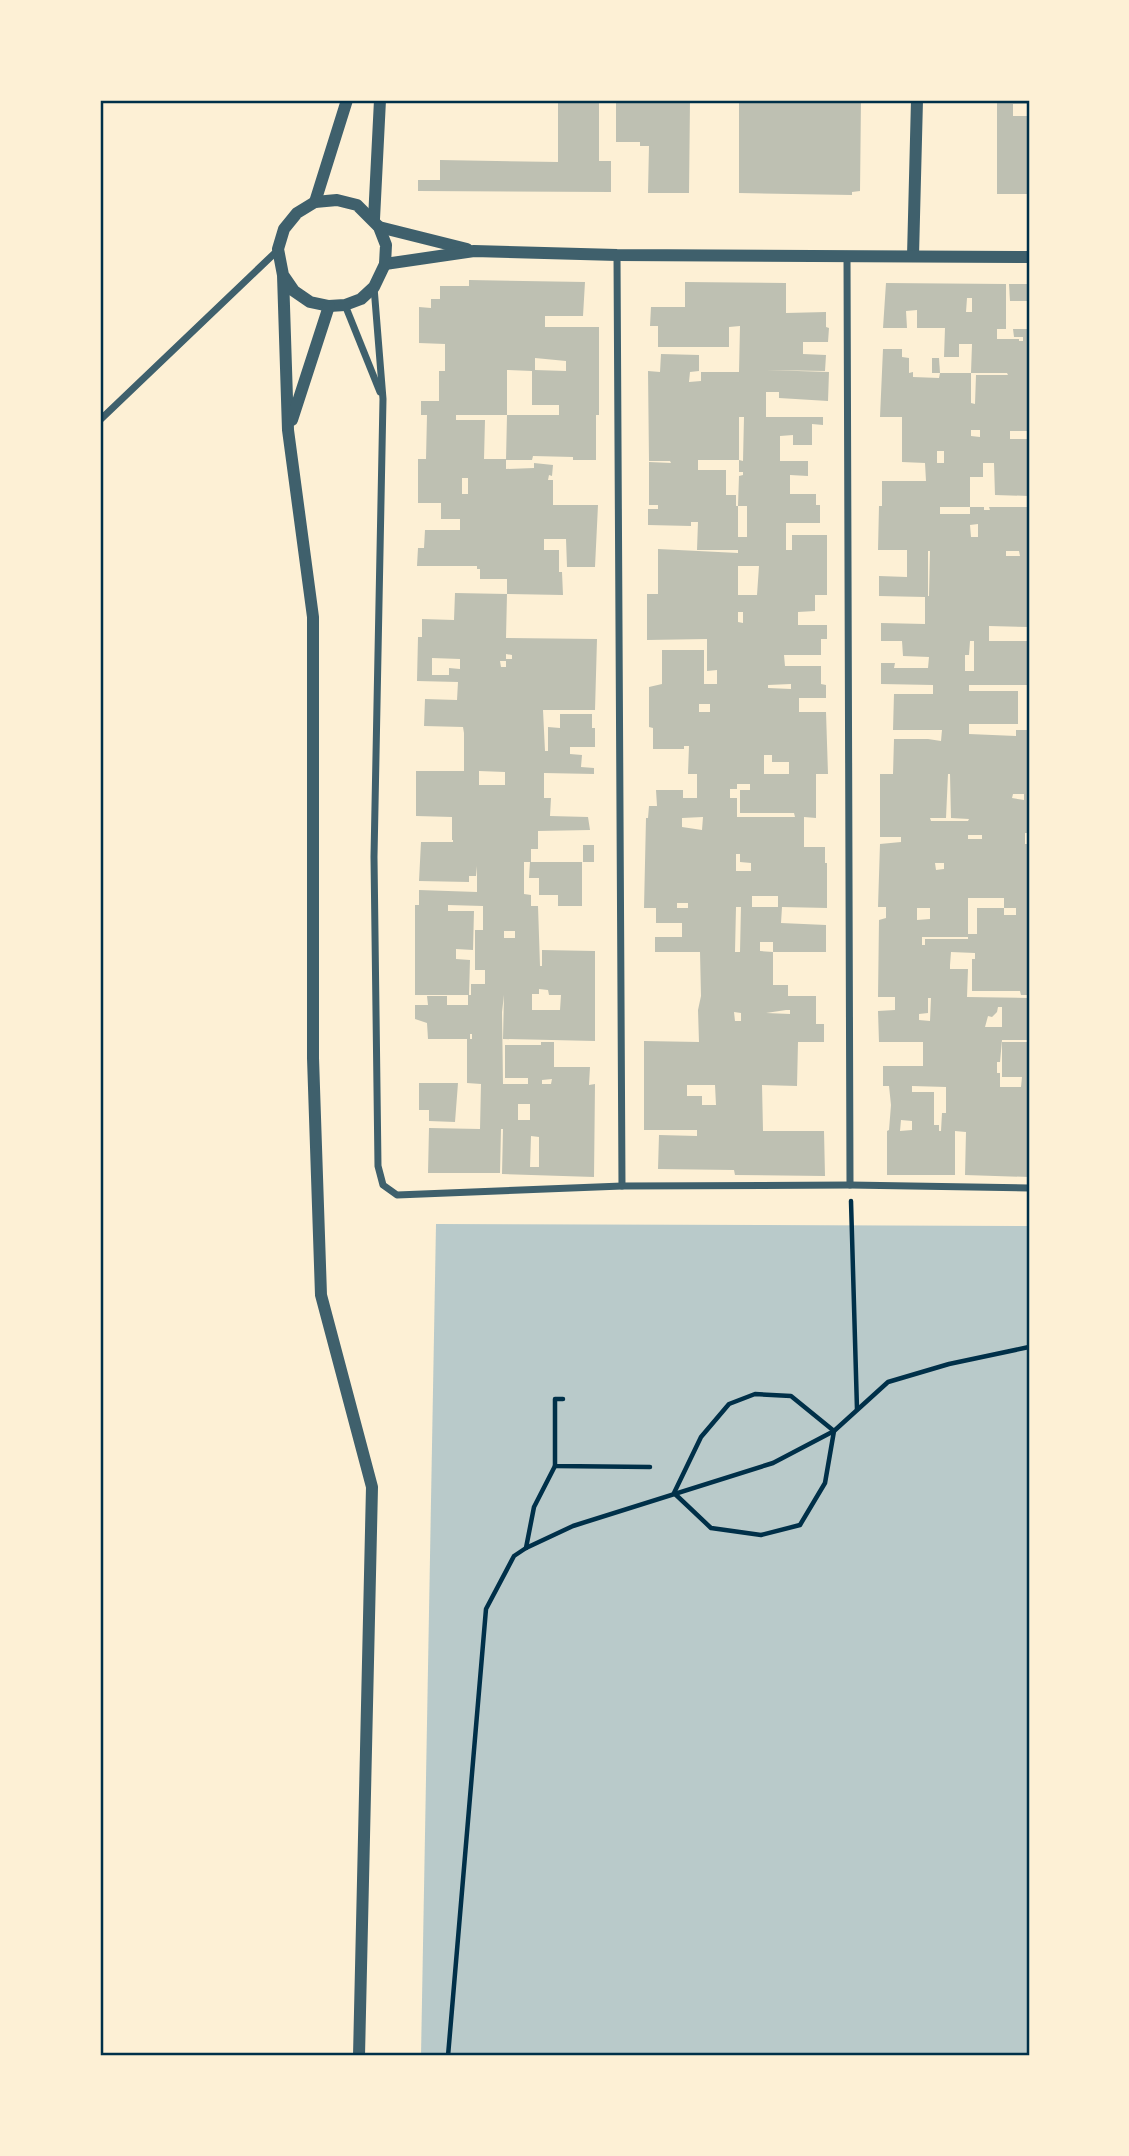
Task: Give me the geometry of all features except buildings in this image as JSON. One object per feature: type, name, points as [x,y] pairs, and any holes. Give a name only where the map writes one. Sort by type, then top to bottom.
[{"type":"street","points":[[315,202],[347,100]]},
{"type":"street","points":[[283,275],[294,291],[302,297],[310,302],[329,306],[345,305],[361,299],[374,287],[385,264],[386,245],[377,223],[380,100]]},
{"type":"street","points":[[914,256],[917,100]]},
{"type":"street","points":[[359,2056],[372,1487],[321,1294],[313,1058],[313,617],[288,430],[283,275],[278,249],[284,229],[297,213],[315,202],[337,200],[357,205],[377,223],[474,251]]},
{"type":"street","points":[[100,420],[278,249]]},
{"type":"street","points":[[385,264],[474,251],[617,255],[1029,257]]},
{"type":"street","points":[[617,255],[622,1186]]},
{"type":"street","points":[[847,256],[850,1185]]},
{"type":"street","points":[[374,287],[383,399],[374,857],[378,1166],[383,1185],[397,1195],[622,1186],[850,1185],[1029,1188]]},
{"type":"street","points":[[345,305],[383,399]]},
{"type":"street","points":[[288,430],[329,306]]},
{"type":"path","points":[[850,1185],[857,1410]]},
{"type":"path","points":[[448,2056],[485,1609],[514,1556],[573,1525],[774,1463],[834,1431],[888,1382],[949,1364],[1029,1347]]},
{"type":"path","points":[[674,1493],[701,1437],[729,1404],[755,1394],[791,1396],[834,1431]]},
{"type":"path","points":[[526,1548],[534,1507],[555,1466],[555,1399],[563,1399]]},
{"type":"path","points":[[674,1493],[711,1528],[761,1535],[800,1525],[825,1483],[834,1431]]},
{"type":"path","points":[[555,1466],[650,1467]]},
{"type":"shaded area","points":[[436,1224],[1029,1226],[1029,2056],[421,2056]]}]
